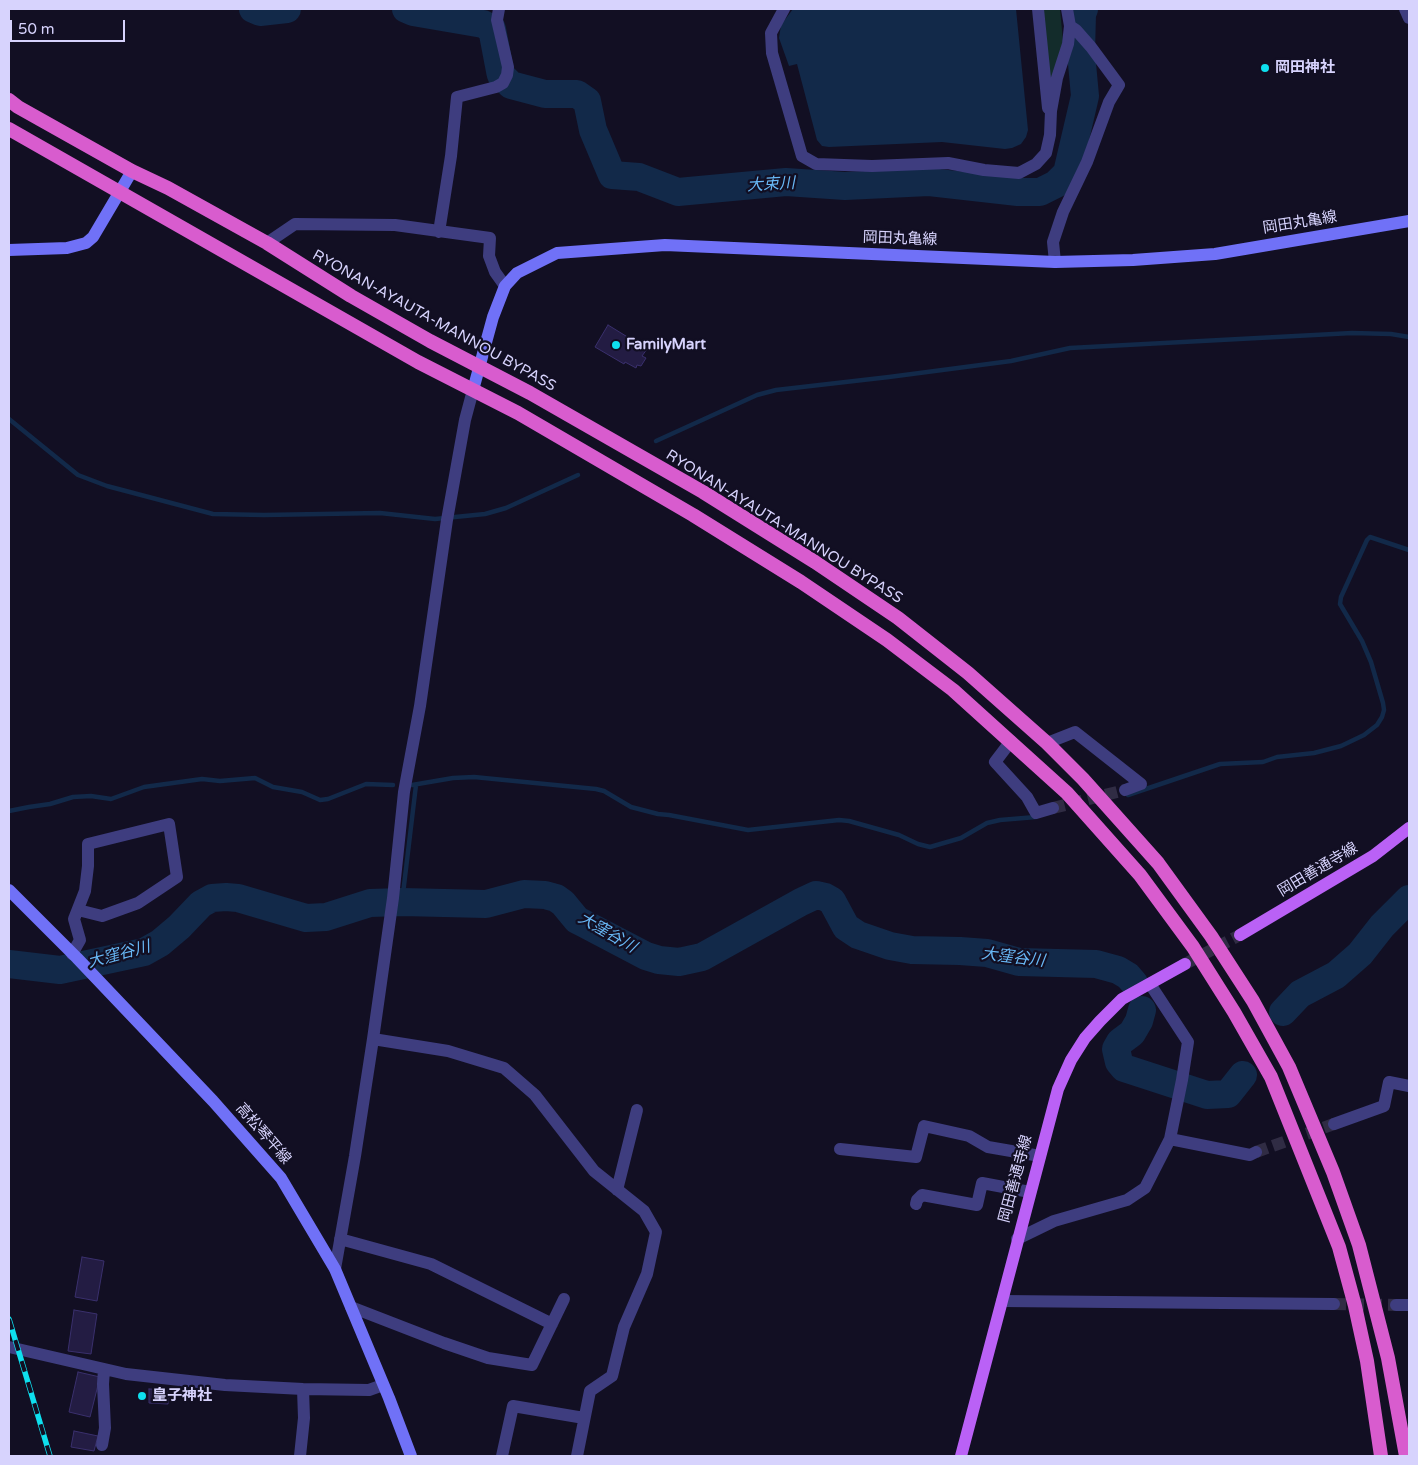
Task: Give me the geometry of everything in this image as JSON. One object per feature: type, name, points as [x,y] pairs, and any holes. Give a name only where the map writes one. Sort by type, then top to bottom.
[{"type":"highway","name":"RYONAN-AYAUTA-MANNOU BYPASS","points":[[9,100],[18,107],[132,171],[168,188],[267,243],[351,296],[530,393],[703,492],[815,562],[898,618],[968,673],[1047,743],[1083,779],[1158,863],[1211,936],[1253,1001],[1289,1067],[1333,1172],[1359,1245],[1388,1358],[1406,1456]]},
{"type":"highway","points":[[9,129],[418,362],[518,414],[693,516],[801,582],[887,640],[953,690],[1067,793],[1140,875],[1194,947],[1271,1077],[1339,1247],[1367,1361],[1381,1456]]},
{"type":"main road","points":[[9,250],[67,248],[86,243],[93,237],[132,171]]},
{"type":"main road","name":"岡田丸亀線","points":[[473,390],[493,317],[505,286],[517,273],[557,254],[665,245],[1055,262],[1133,260],[1215,254],[1409,221]]},
{"type":"main road","name":"岡田善通寺線","points":[[1240,935],[1373,856],[1409,828]]},
{"type":"main road","name":"高松琴平線","points":[[9,890],[213,1102],[281,1178],[335,1269],[411,1456]]},
{"type":"main road","name":"岡田善通寺線","points":[[961,1456],[1058,1089],[1071,1060],[1085,1038],[1122,999],[1184,964]]},
{"type":"street","points":[[439,232],[451,156],[457,97],[496,87],[505,79],[508,67],[497,20],[499,9]]},
{"type":"street","points":[[784,9],[771,33],[772,53],[802,156],[816,164],[872,166],[948,164],[1019,173],[1036,164],[1046,153],[1057,78],[1073,28]]},
{"type":"street","points":[[1038,9],[1047,108],[1051,111]]},
{"type":"street","points":[[1055,262],[1054,242],[1063,212],[1087,162],[1109,102],[1119,85],[1091,47],[1073,28],[1067,9]]},
{"type":"street","points":[[1405,9],[1409,18]]},
{"type":"street","points":[[267,243],[294,224],[395,225],[490,238],[489,256],[495,272],[505,286]]},
{"type":"street","points":[[335,1269],[373,1039],[392,903],[404,792],[420,706],[447,517],[465,420],[473,390]]},
{"type":"street","points":[[1047,743],[1076,732],[1141,784],[1125,790]]},
{"type":"street","points":[[1011,741],[995,762],[1027,797],[1036,813],[1052,808]]},
{"type":"street","points":[[74,956],[80,940],[74,918],[85,891],[88,844],[169,824],[177,878],[138,903],[102,916],[78,910]]},
{"type":"street","points":[[1017,1239],[1054,1221],[1127,1200],[1145,1188],[1170,1139],[1188,1042],[1150,984]]},
{"type":"street","points":[[373,1039],[448,1052],[504,1068],[535,1095],[594,1172],[644,1211],[656,1232],[647,1274],[624,1327],[612,1376],[590,1391],[577,1456]]},
{"type":"street","points":[[1334,1124],[1384,1106],[1389,1082],[1409,1086]]},
{"type":"street","points":[[617,1190],[637,1110]]},
{"type":"street","points":[[840,1149],[916,1157],[924,1126],[969,1136],[988,1147],[1040,1156]]},
{"type":"street","points":[[1170,1139],[1250,1155],[1256,1152]]},
{"type":"street","points":[[916,1204],[922,1195],[977,1205],[982,1183],[1030,1192]]},
{"type":"street","points":[[340,1239],[431,1264],[552,1324]]},
{"type":"street","points":[[351,1307],[444,1344],[488,1358],[532,1365],[564,1300]]},
{"type":"street","points":[[1002,1301],[1334,1304]]},
{"type":"street","points":[[1396,1305],[1409,1305]]},
{"type":"street","points":[[9,1347],[126,1374],[303,1389],[369,1390],[383,1385]]},
{"type":"street","points":[[102,1445],[105,1428],[102,1384],[104,1369]]},
{"type":"street","points":[[300,1456],[304,1418],[303,1389]]},
{"type":"street","points":[[502,1456],[513,1406],[584,1418]]},
{"type":"green space","points":[[1041,9],[1060,9],[1063,41],[1050,95]]},
{"type":"water","points":[[793,9],[1016,9],[1028,130],[1026,137],[1021,144],[1005,149],[942,142],[822,146],[817,140],[797,64],[789,66],[779,38],[781,25]]},
{"type":"building","points":[[608,325],[647,349],[642,356],[646,358],[641,366],[637,365],[636,368],[625,362],[624,364],[595,347]]},
{"type":"building","points":[[82,1257],[104,1261],[97,1301],[75,1297]]},
{"type":"building","points":[[74,1310],[97,1314],[91,1354],[68,1351]]},
{"type":"building","points":[[78,1372],[100,1377],[90,1417],[69,1412]]},
{"type":"building","points":[[149,1389],[169,1390],[168,1404],[149,1403]]},
{"type":"building","points":[[74,1431],[98,1436],[94,1451],[71,1447]]},
{"type":"waterway","name":"大束川","points":[[253,9],[260,12],[287,9]]},
{"type":"waterway","name":"大束川","points":[[406,9],[413,12],[483,24],[492,29],[501,75],[511,85],[545,94],[577,94],[587,101],[593,130],[612,175],[639,177],[678,192],[786,182],[845,186],[929,182],[1018,192],[1040,192],[1056,184],[1067,173],[1085,96],[1081,53],[1082,14],[1084,9]]},
{"type":"waterway","points":[[656,441],[757,395],[776,390],[1011,361],[1070,348],[1352,333],[1391,334],[1409,337]]},
{"type":"waterway","points":[[9,419],[78,475],[107,486],[213,514],[380,513],[435,519],[485,514],[506,508],[578,475]]},
{"type":"waterway","points":[[1128,795],[1220,764],[1263,762],[1277,757],[1314,753],[1341,746],[1364,735],[1377,725],[1384,710],[1383,703],[1371,662],[1362,641],[1340,604],[1341,597],[1370,537],[1409,550]]},
{"type":"waterway","points":[[412,785],[453,778],[474,777],[596,789],[604,791],[631,807],[658,814],[748,830],[839,820],[899,835],[918,844],[930,847],[961,838],[987,823],[1036,817]]},
{"type":"waterway","points":[[9,811],[50,804],[73,797],[91,796],[111,799],[144,787],[202,779],[220,781],[255,778],[273,787],[302,792],[320,800],[328,799],[366,784],[393,785]]},
{"type":"waterway","points":[[402,902],[416,785]]},
{"type":"waterway","name":"大窪谷川","points":[[9,964],[60,970],[144,952],[160,943],[179,927],[201,904],[212,898],[238,898],[306,918],[326,917],[370,903],[486,904],[524,894],[545,895],[556,898],[563,903],[577,920],[646,956],[659,960],[679,962],[702,957],[816,895],[832,901],[846,927],[858,935],[890,946],[912,950],[987,953],[1019,962],[1096,964],[1118,970],[1128,976],[1134,983]]},
{"type":"waterway","name":"大窪谷川","points":[[1283,1012],[1300,994],[1336,975],[1360,954],[1382,926],[1409,899]]},
{"type":"waterway","name":"大窪谷川","points":[[1142,1010],[1139,1021],[1132,1033],[1120,1042],[1116,1049],[1119,1062],[1124,1068],[1207,1095],[1228,1094],[1243,1075]]},
{"type":"tunnel","points":[[1053,808],[1125,790]]},
{"type":"tunnel","points":[[1185,964],[1240,935]]},
{"type":"tunnel","points":[[1256,1152],[1334,1124]]},
{"type":"tunnel","points":[[1334,1304],[1396,1305]]},
{"type":"railway","points":[[9,1319],[50,1456]]},
{"type":"place","name":"岡田神社","points":[[1265,68]]},
{"type":"place","name":"FamilyMart","points":[[616,345]]},
{"type":"place","name":"皇子神社","points":[[142,1396]]}]
